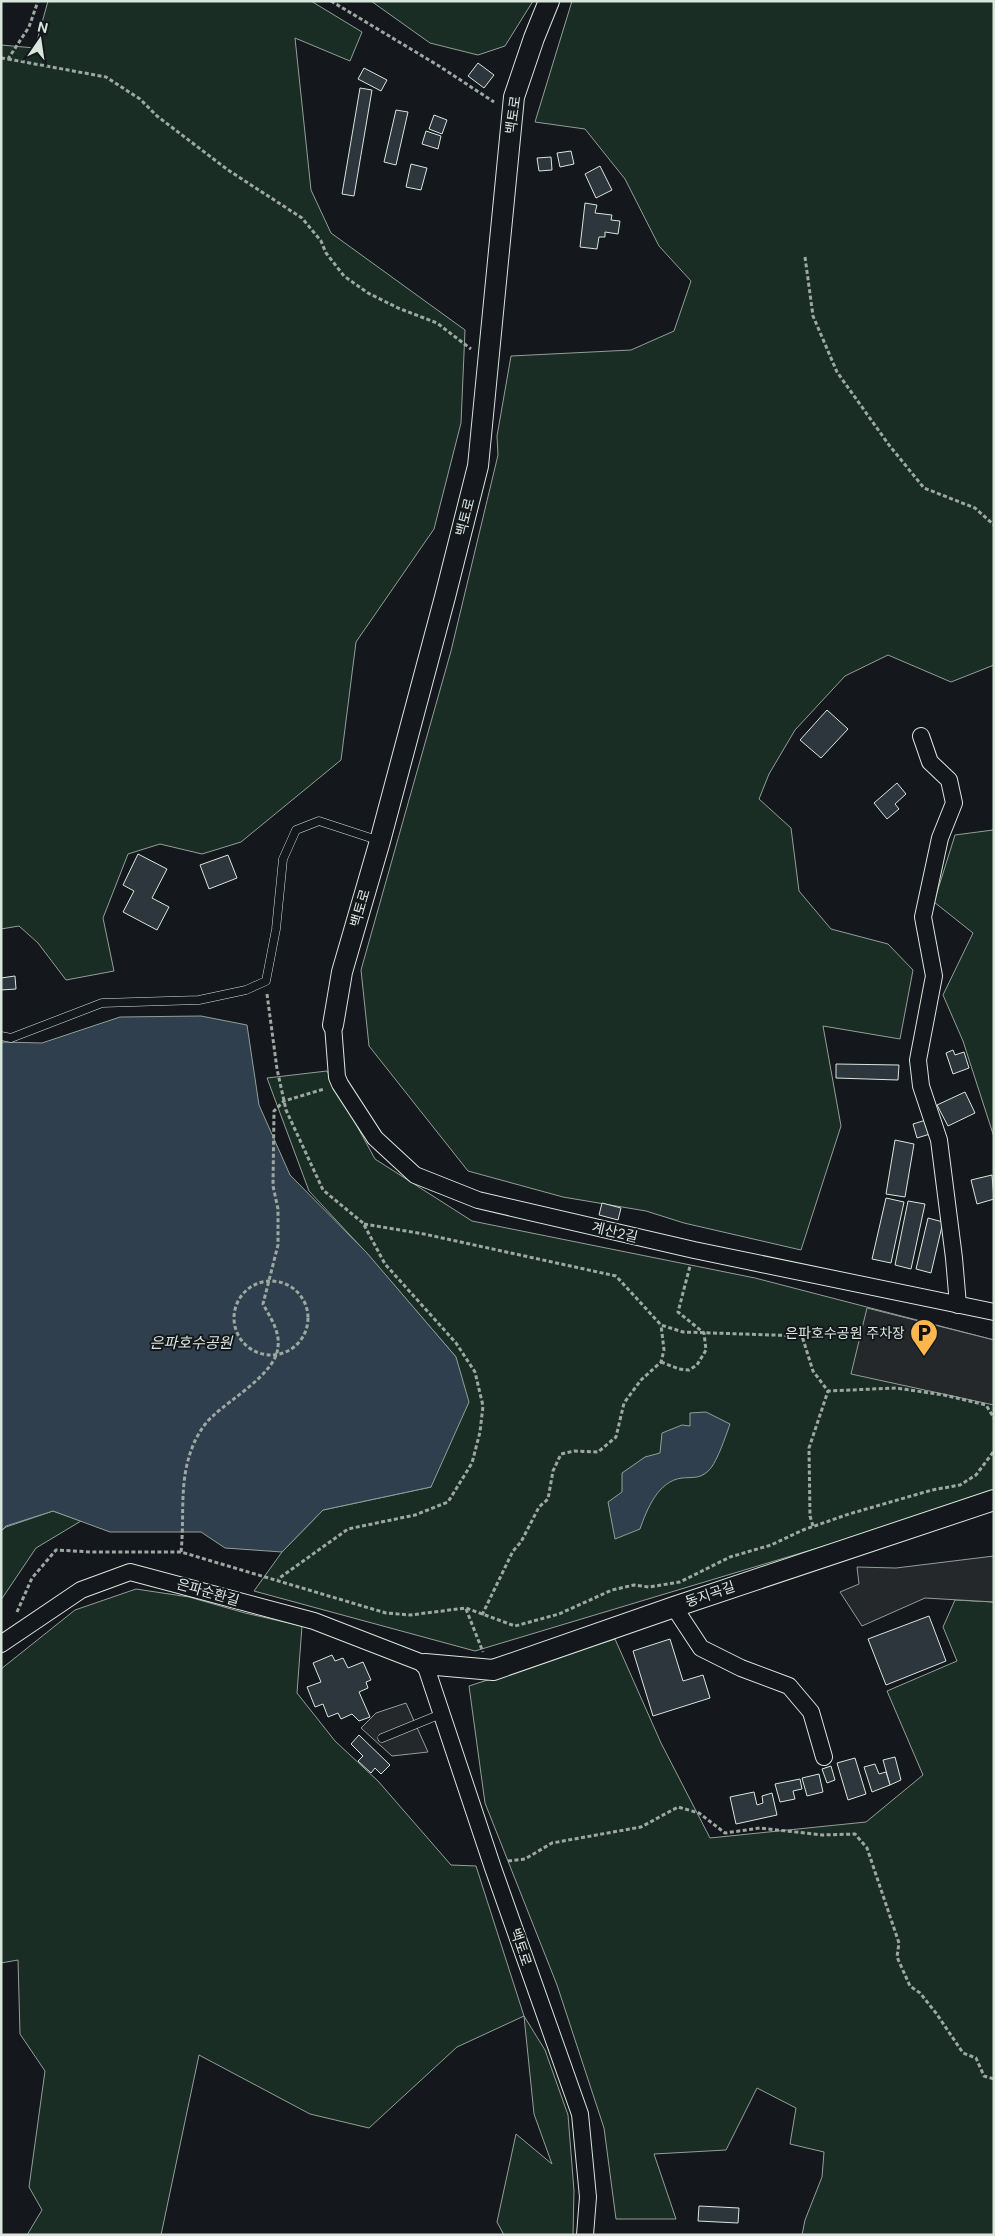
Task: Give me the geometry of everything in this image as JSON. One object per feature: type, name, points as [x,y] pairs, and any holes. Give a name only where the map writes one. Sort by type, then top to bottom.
[{"type":"street","name":"백토로","points":[[333,1025],[342,972],[380,841],[478,466],[514,97],[549,1]]},
{"type":"street","points":[[921,736],[930,762],[949,780],[954,802],[940,838],[923,917],[934,976],[918,1060],[921,1086],[938,1140],[954,1258],[958,1306]]},
{"type":"street","name":"계산2길","points":[[333,1025],[337,1077],[340,1084],[375,1138],[414,1175],[478,1200],[694,1250],[994,1312]]},
{"type":"street","name":"동지곡길","points":[[425,1664],[493,1670],[994,1500]]},
{"type":"street","name":"은파순환길","points":[[1,1644],[81,1590],[130,1572],[314,1621],[425,1664]]},
{"type":"street","points":[[674,1607],[701,1648],[742,1668],[789,1686],[811,1712],[824,1757]]},
{"type":"street","name":"백토로","points":[[425,1664],[493,1868],[580,2114],[588,2197],[584,2235]]},
{"type":"lane","points":[[1,1036],[11,1038],[102,1003],[199,1000],[246,990],[266,981],[276,929],[283,859],[296,830],[319,821],[380,841]]},
{"type":"lane","points":[[382,1738],[441,1714]]},
{"type":"path","points":[[8,59],[29,27],[38,1]]},
{"type":"path","points":[[332,1],[439,66],[509,112],[512,116]]},
{"type":"path","points":[[1,58],[106,77],[140,99],[157,116],[228,170],[302,218],[321,241],[326,253],[344,276],[383,300],[438,323],[462,344],[488,360]]},
{"type":"path","points":[[805,256],[813,316],[837,372],[883,437],[924,488],[975,508],[994,526]]},
{"type":"path","points":[[266,981],[270,1020],[286,1110],[323,1190],[363,1224],[385,1264],[456,1343],[475,1372],[483,1406],[480,1432],[472,1463],[448,1502],[415,1515],[348,1529],[277,1580]]},
{"type":"path","points":[[181,1552],[181,1504],[186,1464],[195,1441],[212,1416],[254,1383],[276,1355],[279,1345],[274,1323],[263,1304],[278,1245],[278,1209],[273,1186],[274,1111],[284,1101],[340,1084]]},
{"type":"path","points":[[363,1224],[424,1234],[616,1276],[661,1325],[683,1332],[802,1336],[813,1371],[828,1391]]},
{"type":"path","points":[[661,1362],[689,1370],[697,1365],[706,1350],[704,1333],[678,1312],[694,1250]]},
{"type":"path","points":[[268,1281],[285,1284],[300,1294],[308,1316],[306,1328],[301,1338],[293,1347],[276,1355],[259,1353],[248,1347],[239,1337],[234,1325],[234,1313],[241,1296],[256,1284],[268,1281]]},
{"type":"path","points":[[482,1615],[513,1551],[539,1507],[548,1499],[553,1471],[562,1454],[574,1451],[598,1452],[616,1437],[624,1404],[641,1380],[661,1362],[664,1350],[661,1325]]},
{"type":"path","points":[[828,1391],[896,1388],[944,1395],[986,1405],[994,1418]]},
{"type":"path","points":[[813,1526],[810,1516],[808,1448],[828,1391]]},
{"type":"path","points":[[14,1620],[32,1578],[56,1550],[181,1552],[386,1613],[410,1615],[466,1608],[515,1626],[560,1614],[612,1590],[634,1585],[649,1587],[680,1582],[730,1556],[772,1545],[813,1526],[932,1490],[960,1485],[976,1475],[994,1451]]},
{"type":"path","points":[[466,1608],[486,1658],[493,1670]]},
{"type":"path","points":[[493,1868],[505,1862],[525,1859],[552,1843],[641,1826],[678,1807],[700,1813],[725,1833],[760,1828],[822,1835],[855,1834],[867,1848],[899,1943],[897,1957],[910,1986],[920,1993],[936,2012],[963,2053],[976,2058],[984,2076],[994,2079]]},
{"type":"green space","points":[[48,1],[311,1],[362,32],[350,61],[295,38],[311,190],[331,233],[465,330],[461,423],[434,529],[356,642],[341,760],[241,842],[202,854],[160,844],[128,854],[103,918],[114,971],[66,980],[38,943],[19,926],[1,929],[1,45],[35,48]]},
{"type":"green space","points":[[371,1],[533,1],[505,46],[478,55],[430,43]]},
{"type":"green space","points":[[572,1],[994,1],[994,665],[951,682],[888,655],[845,676],[795,730],[769,774],[759,799],[791,828],[799,891],[831,929],[888,944],[913,970],[900,1039],[823,1026],[841,1126],[801,1250],[684,1223],[646,1211],[563,1197],[468,1171],[369,1046],[361,970],[451,651],[498,455],[497,436],[511,356],[631,350],[674,331],[691,281],[659,246],[625,179],[585,129],[535,122]]},
{"type":"green space","points":[[994,830],[994,1137],[963,1041],[943,995],[973,933],[934,902],[955,835]]},
{"type":"green space","points":[[327,1071],[375,1159],[472,1221],[755,1278],[994,1340],[994,1495],[475,1651],[254,1591],[282,1552],[323,1510],[431,1487],[456,1357],[362,1248],[309,1191],[267,1078]]},
{"type":"green space","points":[[53,1511],[81,1521],[36,1548],[1,1600],[1,1531],[6,1527]]},
{"type":"green space","points":[[136,1589],[189,1597],[245,1613],[302,1626],[297,1693],[335,1741],[378,1781],[451,1865],[476,1866],[524,2016],[457,2047],[369,2128],[310,2114],[199,2055],[161,2235],[27,2235],[42,2210],[29,2187],[45,2071],[20,2034],[18,1960],[1,1963],[1,1669],[75,1610]]},
{"type":"green space","points":[[955,1600],[994,1602],[994,2235],[802,2235],[805,2220],[822,2177],[824,2152],[790,2144],[796,2108],[757,2088],[726,2150],[654,2154],[676,2219],[616,2219],[604,2128],[557,1985],[485,1803],[469,1686],[615,1639],[661,1743],[710,1838],[866,1822],[923,1775],[887,1691],[957,1661],[943,1627]]},
{"type":"green space","points":[[524,2016],[545,2050],[568,2115],[574,2191],[573,2235],[504,2235],[497,2222],[516,2134],[552,2164],[534,2114]]},
{"type":"shaded area","name":"은파호수공원 주차장","points":[[867,1308],[994,1340],[994,1405],[851,1374]]},
{"type":"shaded area","points":[[994,1556],[994,1602],[925,1598],[862,1626],[840,1592],[859,1584],[857,1567],[896,1568]]},
{"type":"shaded area","points":[[406,1703],[428,1752],[392,1756],[361,1728],[376,1713]]},
{"type":"water","name":"은파호수공원","points":[[201,1016],[247,1025],[259,1105],[290,1175],[367,1253],[456,1357],[469,1402],[431,1487],[323,1510],[282,1552],[225,1548],[201,1532],[110,1532],[53,1511],[6,1526],[1,1531],[1,1042],[42,1043],[120,1017]]},
{"type":"water","points":[[706,1412],[730,1424],[714,1464],[701,1476],[682,1478],[666,1484],[650,1505],[640,1529],[615,1539],[608,1502],[622,1492],[622,1473],[645,1457],[660,1453],[662,1433],[682,1425],[690,1426],[690,1413]]},
{"type":"building","points":[[478,63],[494,75],[484,88],[468,76]]},
{"type":"building","points":[[364,68],[387,80],[381,91],[358,79]]},
{"type":"building","points":[[360,88],[372,90],[354,196],[342,194]]},
{"type":"building","points":[[396,110],[408,112],[396,165],[384,162]]},
{"type":"building","points":[[434,115],[447,120],[442,134],[429,129]]},
{"type":"building","points":[[426,131],[441,136],[438,149],[422,144]]},
{"type":"building","points":[[571,151],[574,164],[560,167],[557,153]]},
{"type":"building","points":[[551,157],[552,170],[539,171],[537,158]]},
{"type":"building","points":[[411,164],[427,168],[421,190],[406,187]]},
{"type":"building","points":[[600,166],[612,190],[596,198],[585,174]]},
{"type":"building","points":[[585,203],[597,205],[595,213],[612,215],[611,220],[620,221],[618,234],[605,232],[605,237],[599,237],[597,249],[580,247]]},
{"type":"building","points":[[827,710],[848,729],[821,758],[800,740]]},
{"type":"building","points":[[897,783],[906,794],[895,804],[899,809],[887,819],[874,803]]},
{"type":"building","points":[[138,854],[167,869],[152,898],[169,907],[157,930],[123,912],[134,891],[123,885]]},
{"type":"building","points":[[228,855],[237,878],[209,889],[200,865]]},
{"type":"building","points":[[15,976],[16,989],[1,990],[1,978]]},
{"type":"building","points":[[953,1050],[955,1055],[964,1052],[969,1068],[953,1074],[946,1053]]},
{"type":"building","points":[[836,1064],[899,1065],[898,1080],[836,1078]]},
{"type":"building","points":[[965,1092],[975,1113],[948,1126],[937,1105]]},
{"type":"building","points":[[926,1120],[930,1134],[917,1138],[913,1124]]},
{"type":"building","points":[[895,1140],[914,1144],[905,1197],[886,1194]]},
{"type":"building","points":[[992,1175],[994,1199],[977,1204],[971,1180]]},
{"type":"building","points":[[886,1198],[904,1202],[891,1263],[872,1259]]},
{"type":"building","points":[[908,1201],[925,1204],[911,1269],[895,1265]]},
{"type":"building","points":[[602,1203],[621,1208],[618,1220],[599,1215]]},
{"type":"building","points":[[928,1218],[943,1222],[931,1273],[916,1269]]},
{"type":"building","points":[[929,1616],[946,1661],[886,1685],[868,1639]]},
{"type":"building","points":[[670,1639],[683,1681],[703,1675],[710,1698],[653,1716],[633,1651]]},
{"type":"building","points":[[332,1655],[335,1661],[343,1658],[348,1668],[363,1662],[371,1680],[366,1682],[368,1688],[359,1692],[370,1717],[359,1721],[352,1714],[341,1719],[338,1713],[328,1717],[323,1704],[315,1707],[307,1687],[321,1682],[313,1663]]},
{"type":"building","points":[[359,1735],[390,1765],[381,1774],[375,1768],[371,1773],[358,1761],[363,1756],[351,1744]]},
{"type":"building","points":[[895,1757],[901,1780],[890,1785],[883,1760]]},
{"type":"building","points":[[855,1758],[866,1794],[848,1800],[837,1763]]},
{"type":"building","points":[[875,1764],[879,1774],[886,1772],[890,1785],[872,1792],[864,1767]]},
{"type":"building","points":[[831,1766],[835,1780],[827,1783],[822,1769]]},
{"type":"building","points":[[819,1774],[823,1792],[807,1796],[802,1778]]},
{"type":"building","points":[[800,1779],[802,1789],[793,1791],[795,1799],[780,1802],[775,1784]]},
{"type":"building","points":[[754,1792],[757,1805],[763,1803],[762,1796],[772,1793],[777,1815],[736,1824],[730,1797]]},
{"type":"building","points":[[699,2206],[739,2208],[738,2223],[698,2221]]},
{"type":"place","name":"은파호수공원 주차장","points":[[924,1357]]}]
